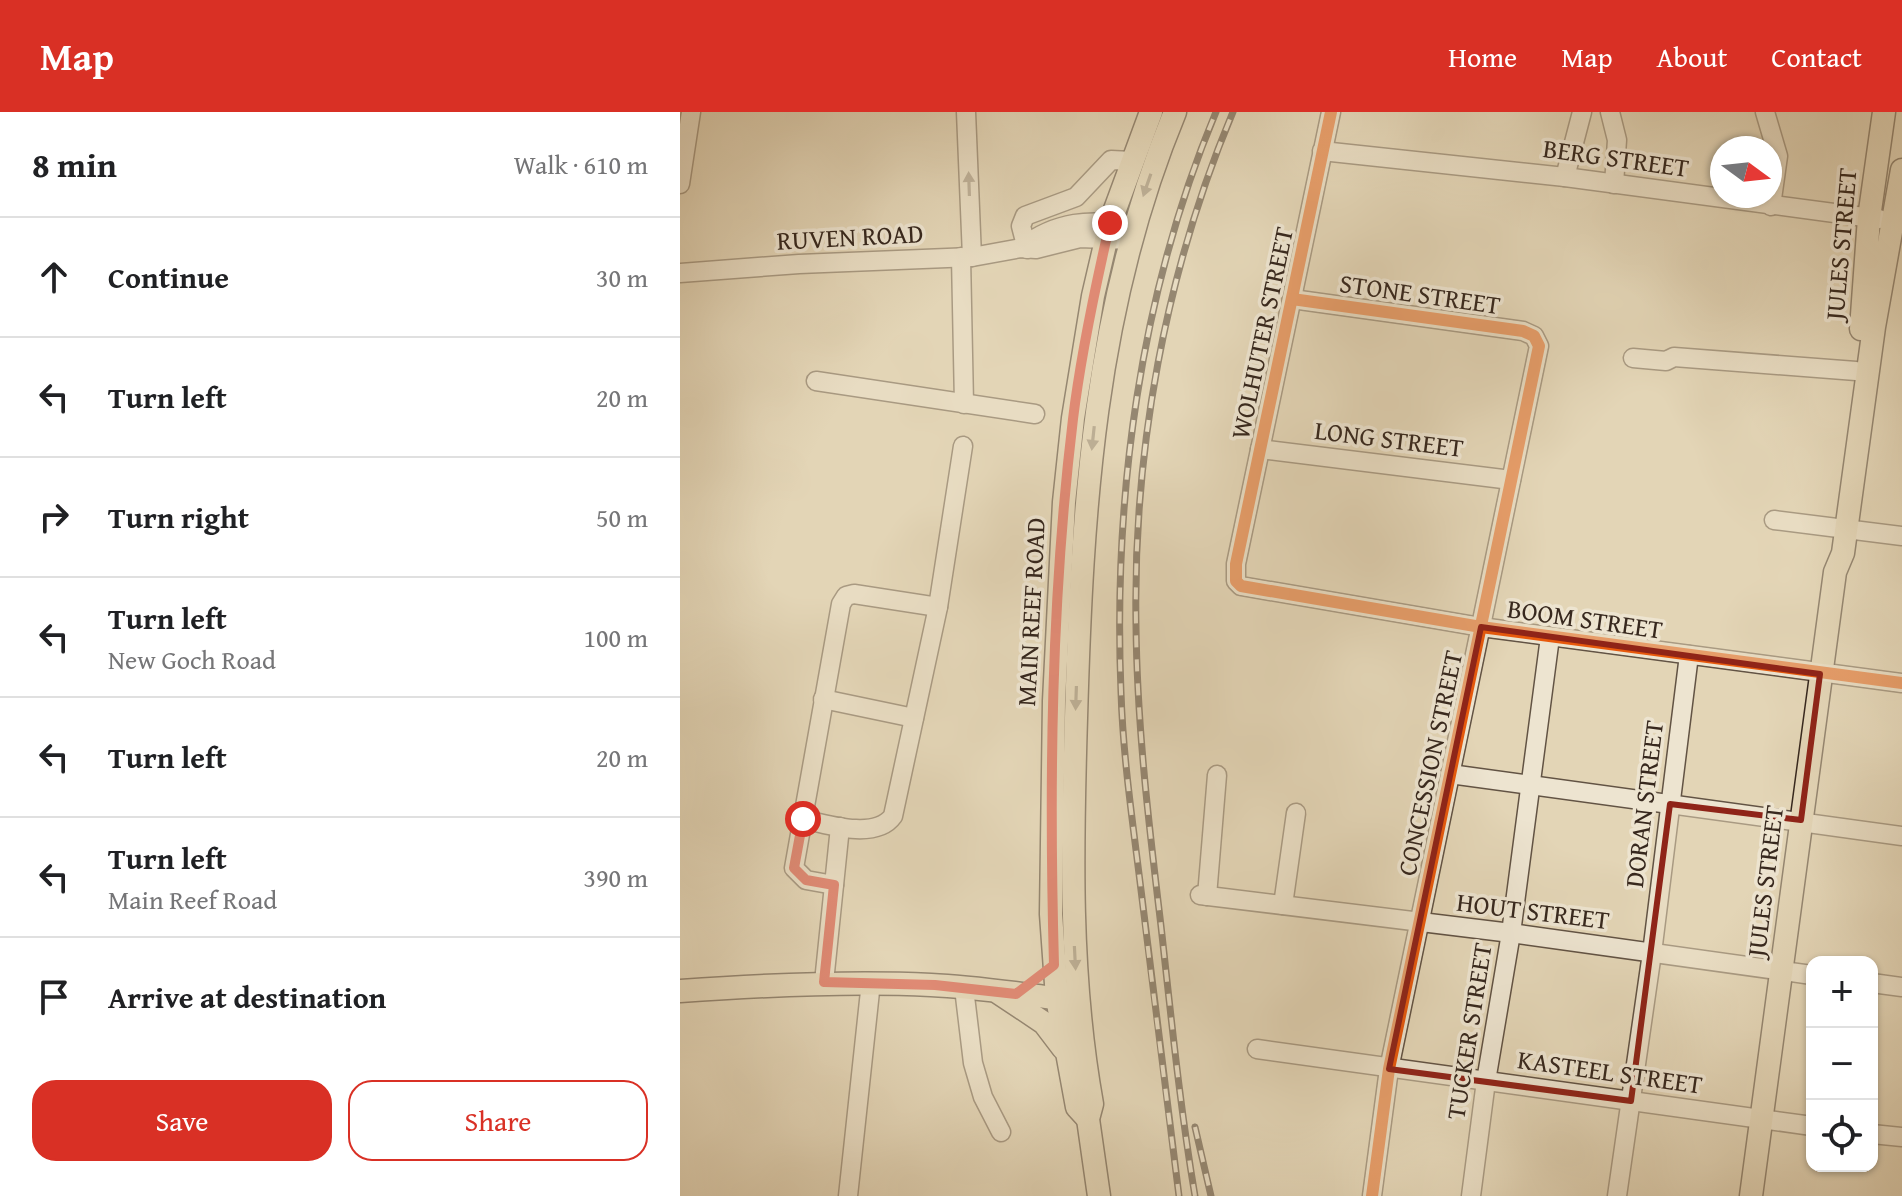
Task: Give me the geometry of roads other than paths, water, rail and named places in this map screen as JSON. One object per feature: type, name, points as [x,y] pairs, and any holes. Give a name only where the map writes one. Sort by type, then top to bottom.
[{"type":"main road","name":"MAIN REEF ROAD","points":[[1099,1196],[1088,1119],[1092,1104],[1067,999],[1054,965],[1051,914],[1054,701],[1063,517],[1083,348],[1108,230],[1151,112]]},
{"type":"main road","name":"MAIN REEF ROAD","points":[[1088,1119],[1077,1107],[1068,1056],[1067,999],[1077,670],[1086,510],[1105,349],[1131,234],[1175,112]]},
{"type":"main road","name":"JULES STREET","points":[[1841,529],[1869,218],[1884,112]]},
{"type":"main road","name":"JULES STREET","points":[[1751,1196],[1835,572],[1832,551],[1841,529],[1874,327],[1898,222],[1902,170]]},
{"type":"main road","points":[[1007,993],[1054,965]]},
{"type":"main road","points":[[680,991],[871,982],[1067,999]]},
{"type":"main road","points":[[1007,993],[1044,1023],[1068,1056]]},
{"type":"street","points":[[680,184],[691,112]]},
{"type":"street","points":[[964,404],[966,112]]},
{"type":"street","name":"WOLHUTER STREET","points":[[1236,564],[1331,112]]},
{"type":"street","points":[[1565,177],[1582,112]]},
{"type":"street","points":[[1610,112],[1617,140],[1614,184]]},
{"type":"street","points":[[1765,112],[1772,136]]},
{"type":"street","name":"BERG STREET","points":[[1322,151],[1565,177],[1710,197]]},
{"type":"street","points":[[1024,247],[1021,226],[1025,216],[1074,198],[1111,160],[1132,161]]},
{"type":"street","points":[[1085,188],[1085,222]]},
{"type":"street","name":"BERG STREET","points":[[1782,207],[1898,222]]},
{"type":"street","name":"RUVEN ROAD","points":[[1024,247],[1056,227],[1085,222],[1131,234]]},
{"type":"street","name":"RUVEN ROAD","points":[[680,273],[966,257],[1024,247],[1036,249],[1108,230]]},
{"type":"street","name":"STONE STREET","points":[[1292,299],[1523,331],[1538,341]]},
{"type":"street","name":"CONCESSION STREET","points":[[1372,1196],[1389,1069],[1539,355],[1538,341]]},
{"type":"street","points":[[1633,358],[1666,361],[1674,357],[1856,371]]},
{"type":"street","points":[[816,381],[1035,414]]},
{"type":"street","points":[[803,819],[840,827],[878,828],[887,824],[893,816],[938,607],[963,446]]},
{"type":"street","name":"LONG STREET","points":[[1260,449],[1511,480]]},
{"type":"street","points":[[1774,520],[1902,536]]},
{"type":"street","name":"BOOM STREET","points":[[1236,564],[1236,581],[1247,589],[1550,637],[1902,683]]},
{"type":"street","points":[[834,885],[806,880],[794,868],[841,604],[846,596],[854,594],[938,607]]},
{"type":"street","name":"TUCKER STREET","points":[[1471,1196],[1486,1081],[1511,933],[1550,637]]},
{"type":"street","name":"DORAN STREET","points":[[1617,1196],[1652,953],[1689,655]]},
{"type":"street","points":[[823,699],[914,718]]},
{"type":"street","points":[[1450,774],[1902,836]]},
{"type":"street","name":"HOUT STREET","points":[[1217,775],[1203,895],[1511,933],[1806,974]]},
{"type":"street","points":[[1283,905],[1296,813]]},
{"type":"street","points":[[824,982],[840,827]]},
{"type":"street","points":[[848,1196],[871,982]]},
{"type":"street","points":[[1878,984],[1902,987]]},
{"type":"street","points":[[964,988],[973,1063],[983,1097],[1001,1132]]},
{"type":"street","name":"KASTEEL STREET","points":[[1257,1049],[1806,1125]]},
{"type":"street","points":[[1878,1135],[1902,1137]]},
{"type":"railway","points":[[1179,1196],[1124,742],[1120,618],[1122,544],[1137,396],[1150,323],[1168,251],[1216,112]]},
{"type":"railway","points":[[1195,1196],[1176,1061],[1144,776],[1137,663],[1137,560],[1140,494],[1158,364],[1189,236],[1233,112]]},
{"type":"railway","points":[[1195,1127],[1211,1196]]}]
